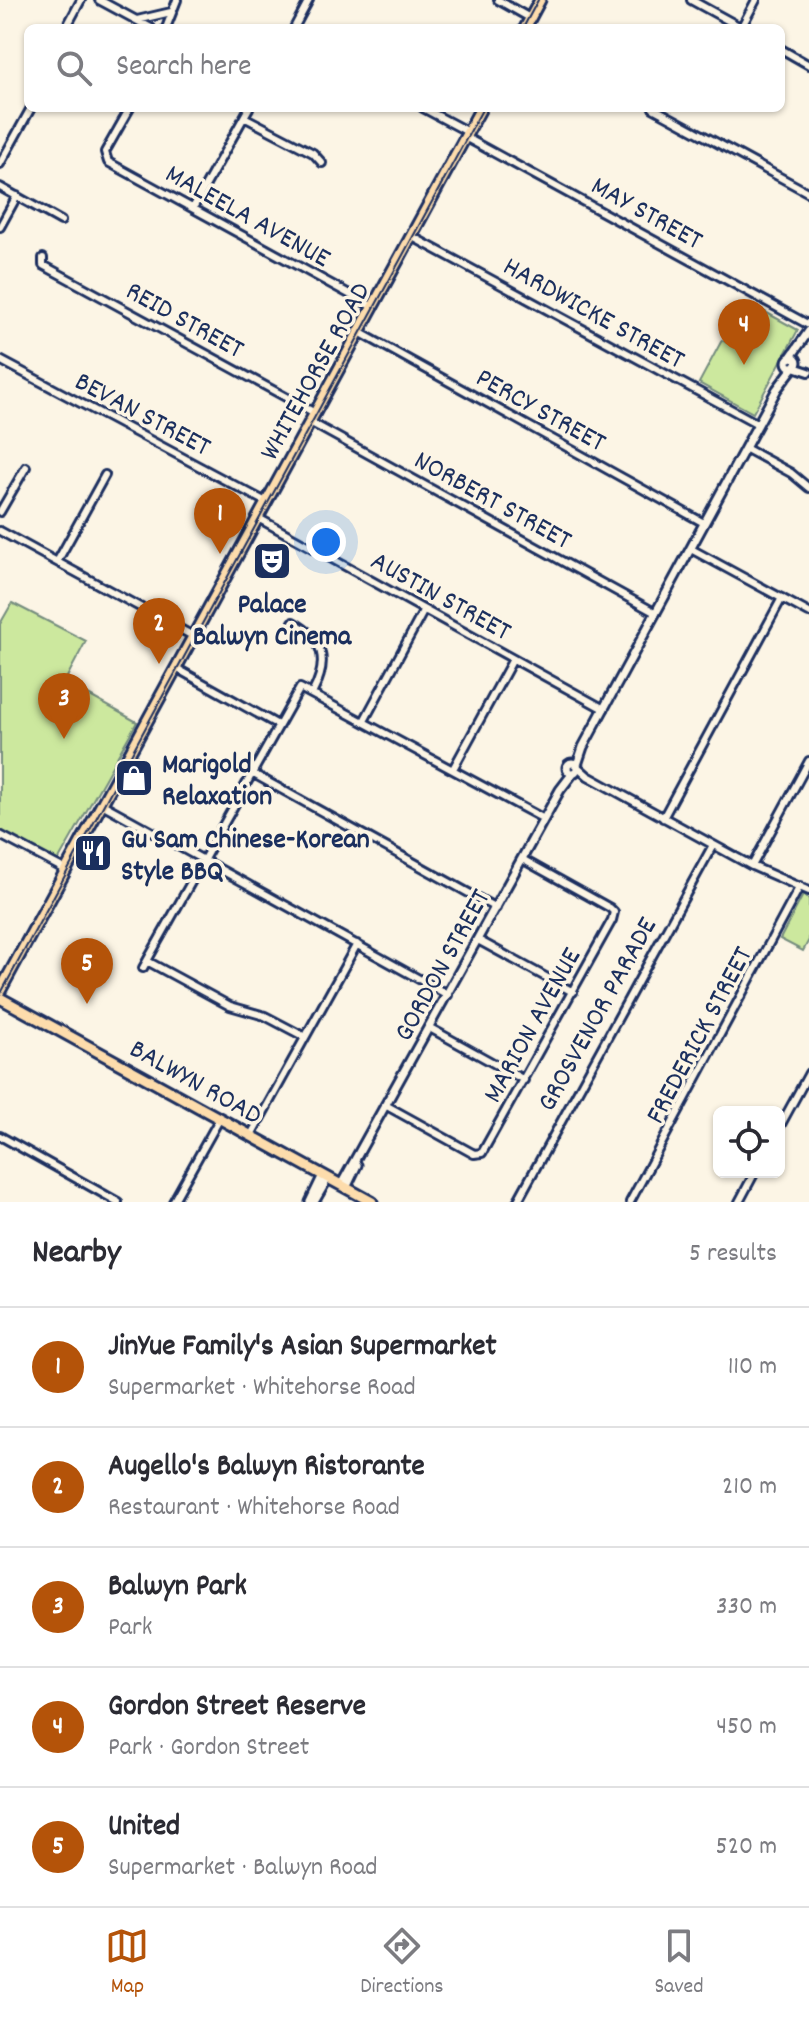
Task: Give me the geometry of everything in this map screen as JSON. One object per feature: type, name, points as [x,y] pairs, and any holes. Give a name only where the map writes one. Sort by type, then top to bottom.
[{"type":"main road","points":[[527,24],[540,0]]},
{"type":"main road","name":"WHITEHORSE ROAD","points":[[0,991],[479,112]]},
{"type":"main road","name":"BALWYN ROAD","points":[[0,998],[372,1202]]},
{"type":"street","points":[[68,24],[81,0]]},
{"type":"street","points":[[99,0],[144,24]]},
{"type":"street","points":[[167,24],[177,0]]},
{"type":"street","points":[[296,24],[309,0]]},
{"type":"street","points":[[498,0],[530,18]]},
{"type":"street","points":[[691,0],[735,24]]},
{"type":"street","points":[[744,24],[756,0]]},
{"type":"street","points":[[137,20],[171,12]]},
{"type":"street","points":[[785,51],[809,65]]},
{"type":"street","points":[[0,164],[29,112]]},
{"type":"street","name":"MALEELA AVENUE","points":[[128,112],[105,159],[373,307]]},
{"type":"street","points":[[193,208],[247,112]]},
{"type":"street","name":"MAY STREET","points":[[430,112],[808,331]]},
{"type":"street","points":[[660,112],[809,193]]},
{"type":"street","points":[[244,117],[313,153],[322,163]]},
{"type":"street","points":[[0,187],[61,221]]},
{"type":"street","points":[[0,227],[17,196]]},
{"type":"street","name":"HARDWICKE STREET","points":[[411,236],[758,424]]},
{"type":"street","name":"REID STREET","points":[[43,258],[43,265],[312,418]]},
{"type":"street","name":"GORDON STREET","points":[[344,1186],[808,331]]},
{"type":"street","name":"PERCY STREET","points":[[359,332],[704,523]]},
{"type":"street","name":"BEVAN STREET","points":[[0,360],[266,502]]},
{"type":"street","points":[[793,363],[809,371]]},
{"type":"street","name":"NORBERT STREET","points":[[312,418],[656,613]]},
{"type":"street","points":[[745,448],[791,473],[809,488]]},
{"type":"street","points":[[0,512],[26,467]]},
{"type":"street","points":[[57,562],[105,475]]},
{"type":"street","name":"AUSTIN STREET","points":[[258,518],[604,709]]},
{"type":"street","points":[[0,531],[193,636]]},
{"type":"street","points":[[691,549],[809,613]]},
{"type":"street","points":[[663,818],[782,598]]},
{"type":"street","points":[[364,721],[424,610]]},
{"type":"street","points":[[293,622],[313,634],[321,647],[323,669],[313,692]]},
{"type":"street","points":[[453,769],[513,659]]},
{"type":"street","points":[[176,668],[278,725]]},
{"type":"street","points":[[143,968],[301,687],[544,819]]},
{"type":"street","points":[[752,866],[809,761]]},
{"type":"street","points":[[573,768],[752,866],[809,891]]},
{"type":"street","points":[[252,773],[496,908]]},
{"type":"street","points":[[102,804],[448,995]]},
{"type":"street","points":[[0,835],[66,870]]},
{"type":"street","name":"GROSVENOR PARADE","points":[[517,1202],[713,845]]},
{"type":"street","name":"MARION AVENUE","points":[[387,1106],[481,1154],[573,992],[614,912],[522,859]]},
{"type":"street","name":"FREDERICK STREET","points":[[630,1202],[800,886]]},
{"type":"street","points":[[478,940],[573,992]]},
{"type":"street","points":[[251,1135],[357,944]]},
{"type":"street","points":[[147,961],[230,1006],[265,1016],[305,1037]]},
{"type":"street","points":[[430,1028],[524,1080]]},
{"type":"street","points":[[785,1117],[809,1073]]},
{"type":"street","points":[[173,1202],[220,1118]]},
{"type":"street","points":[[0,1136],[118,1202]]},
{"type":"street","points":[[312,1202],[326,1176]]},
{"type":"street","points":[[739,1202],[752,1178]]},
{"type":"green space","points":[[758,308],[798,330],[753,413],[699,383],[722,340],[736,347]]},
{"type":"green space","points":[[12,603],[86,641],[67,677],[70,685],[137,722],[57,863],[0,832],[0,624]]},
{"type":"green space","points":[[803,895],[809,899],[809,940],[803,951],[780,939]]},
{"type":"tram line","points":[[525,24],[538,0]]},
{"type":"tram line","points":[[0,995],[481,112]]},
{"type":"place","name":"Gordon Street Reserve","points":[[744,365]]},
{"type":"place","name":"JinYue Family's Asian Supermarket","points":[[220,554]]},
{"type":"place","name":"Palace Balwyn Cinema","points":[[272,561]]},
{"type":"place","name":"Augello's Balwyn Ristorante","points":[[159,664]]},
{"type":"place","name":"Balwyn Park","points":[[64,739]]},
{"type":"place","name":"Marigold Relaxation","points":[[134,778]]},
{"type":"place","name":"Gu Sam Chinese-Korean Style BBQ","points":[[93,853]]},
{"type":"place","name":"United","points":[[87,1004]]}]
